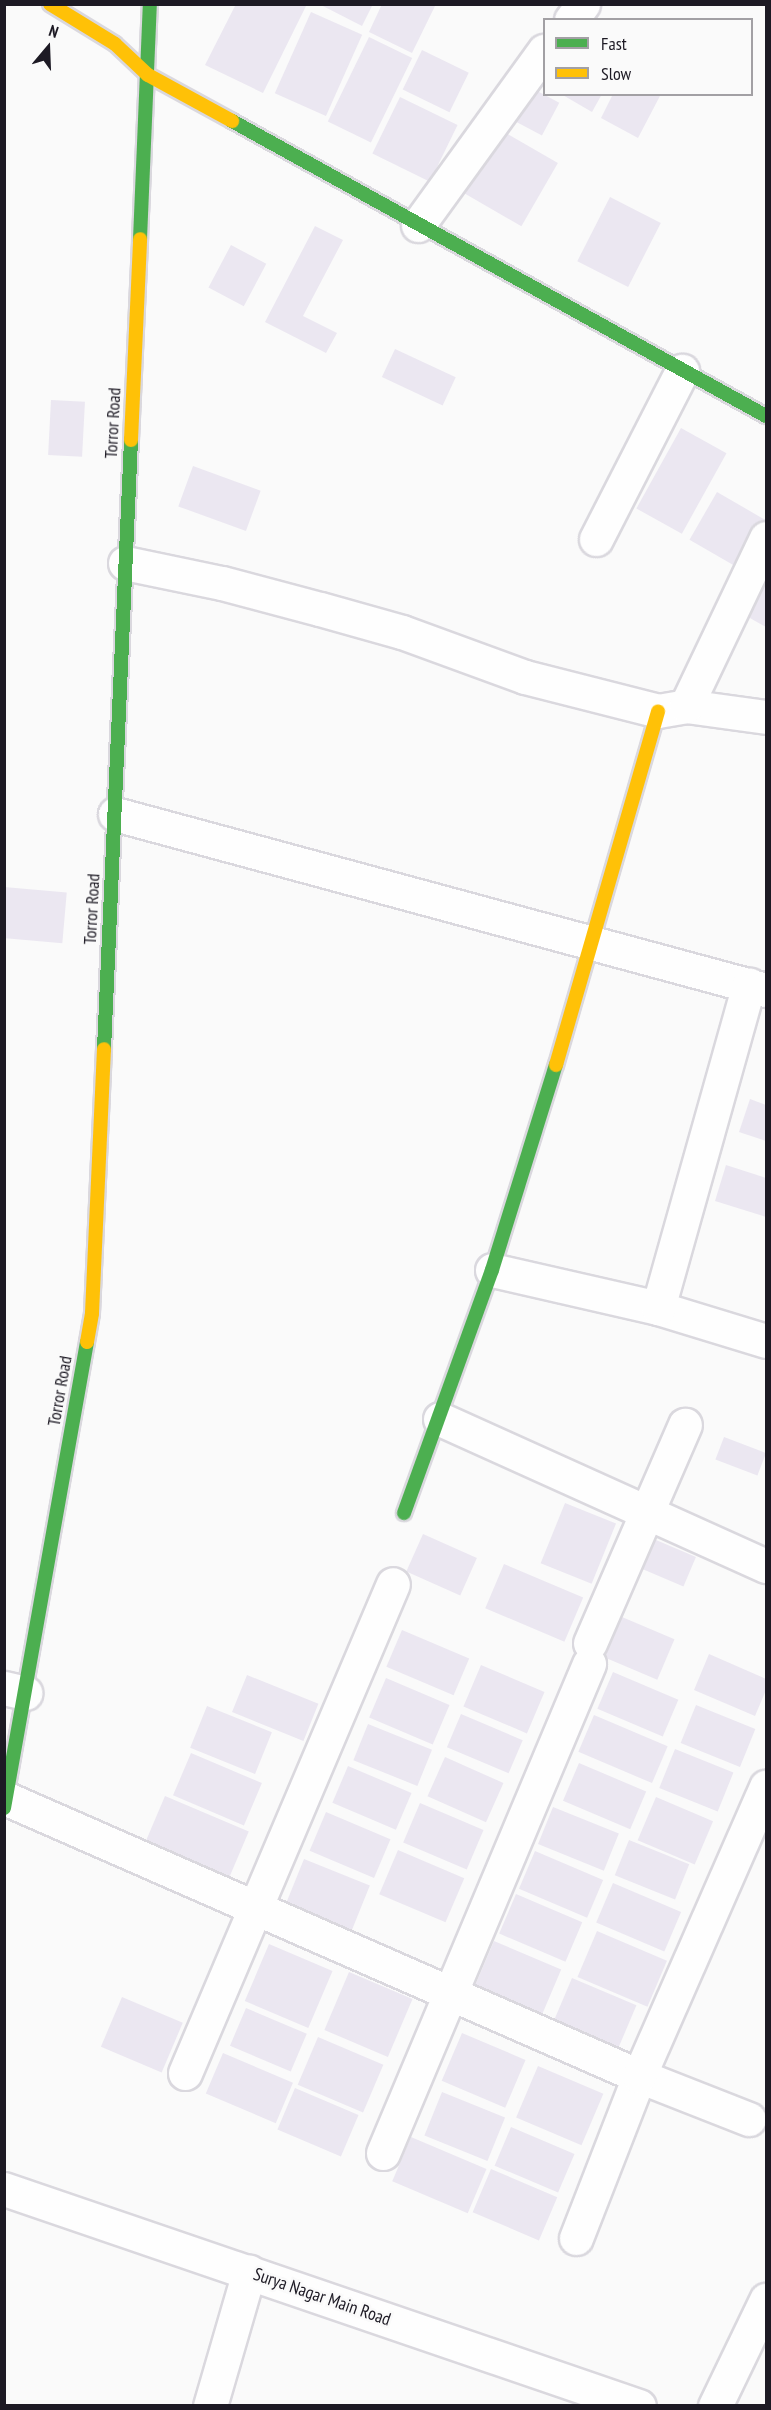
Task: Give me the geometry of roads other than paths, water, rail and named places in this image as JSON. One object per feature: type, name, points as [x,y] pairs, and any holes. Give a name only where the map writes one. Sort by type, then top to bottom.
[{"type":"street","points":[[50,4],[115,44],[148,75],[766,416]]},
{"type":"street","name":"Torror Road","points":[[5,1804],[15,1690],[92,1313],[150,4]]},
{"type":"street","points":[[572,18],[583,4]]},
{"type":"street","points":[[418,225],[543,52]]},
{"type":"street","points":[[596,539],[682,370]]},
{"type":"street","points":[[404,1513],[440,1419],[492,1270],[594,944],[672,708],[766,538]]},
{"type":"street","points":[[125,563],[222,582],[330,611],[402,632],[525,677],[672,708],[766,717]]},
{"type":"street","points":[[115,814],[758,988],[658,1308]]},
{"type":"street","points":[[492,1270],[658,1308],[766,1341]]},
{"type":"street","points":[[440,1419],[766,1566]]},
{"type":"street","points":[[383,2153],[685,1425]]},
{"type":"street","points":[[185,2073],[393,1584]]},
{"type":"street","points":[[576,2238],[639,2076],[766,1788]]},
{"type":"street","points":[[5,1804],[255,1907],[639,2076],[749,2120]]},
{"type":"street","name":"Surya Nagar Main Road","points":[[4,2189],[639,2406]]},
{"type":"street","points":[[210,2406],[249,2272]]},
{"type":"street","points":[[715,2406],[766,2300]]}]
